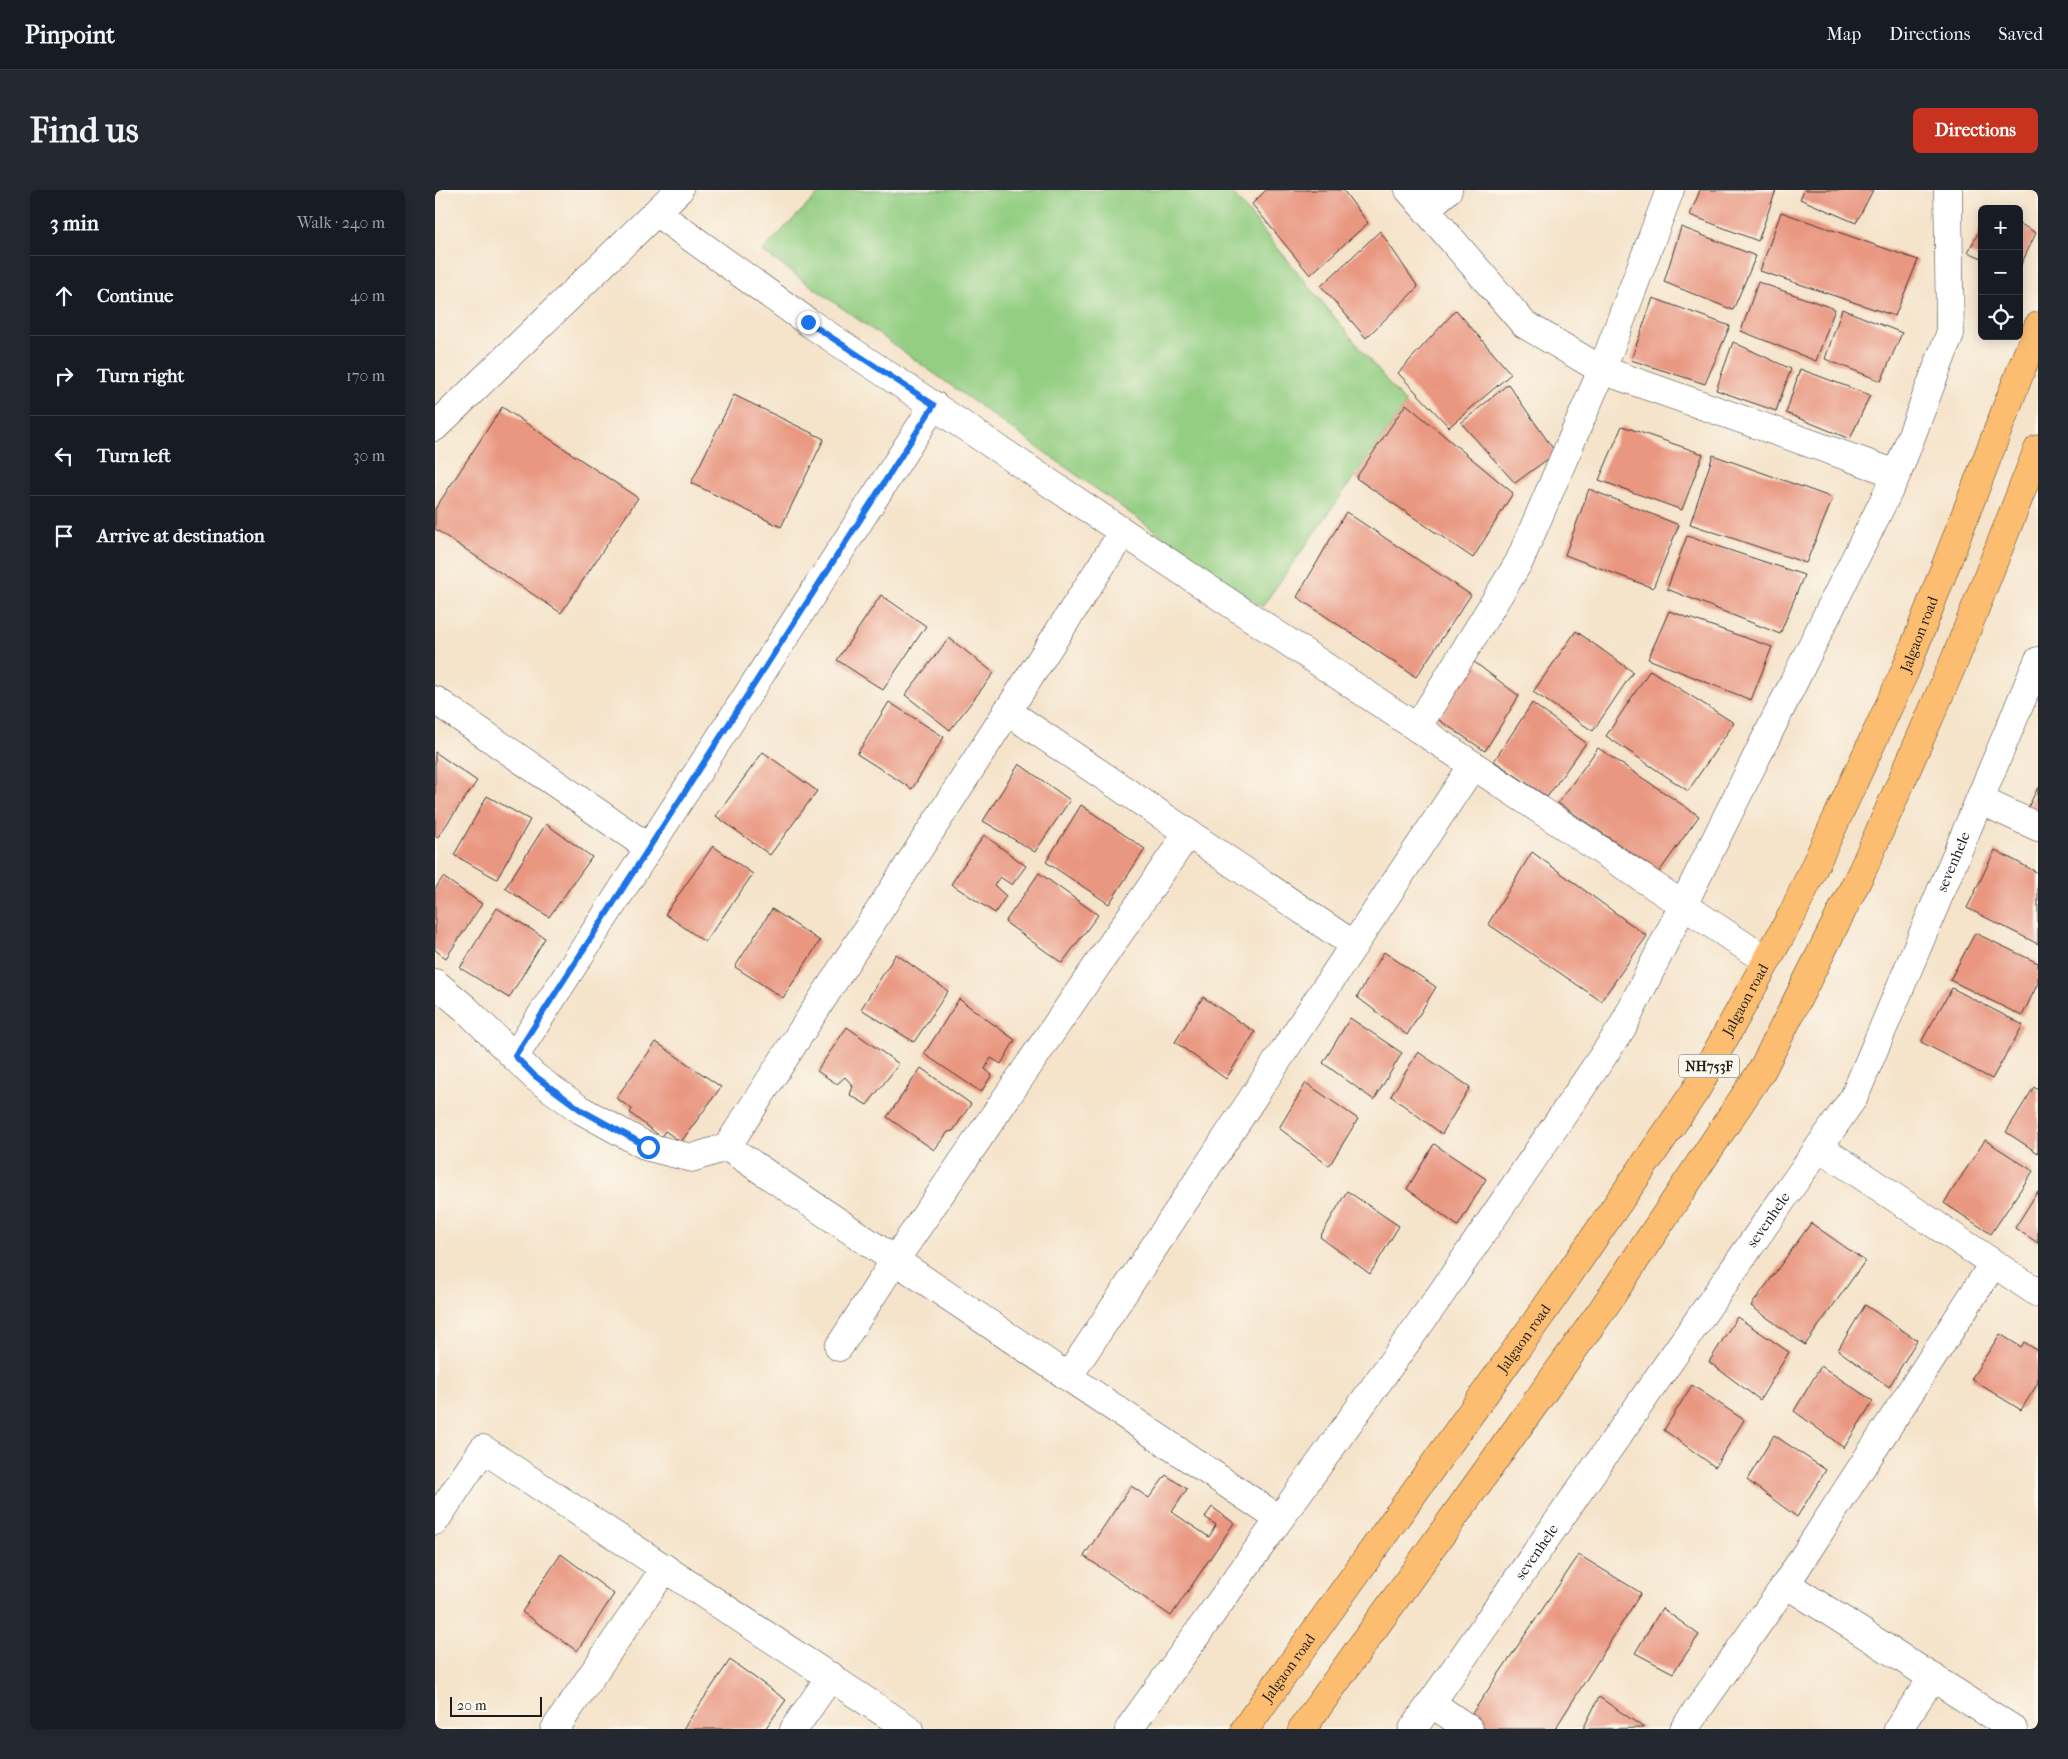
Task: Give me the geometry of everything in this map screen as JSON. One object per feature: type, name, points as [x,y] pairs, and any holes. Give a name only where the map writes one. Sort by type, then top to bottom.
[{"type":"highway","name":"Jalgaon road","points":[[1245,1729],[1545,1309],[1690,1098],[1792,915],[1905,671],[2038,326]]},
{"type":"highway","name":"NH753F","points":[[1302,1729],[1602,1310],[1762,1070],[1866,862],[1956,657],[2038,449]]},
{"type":"street","points":[[435,427],[679,190]]},
{"type":"street","points":[[1448,190],[1418,200],[1524,324],[1602,370],[1897,474]]},
{"type":"street","points":[[1417,728],[1519,562],[1602,370],[1670,190]]},
{"type":"street","points":[[1129,1729],[1441,1294],[1622,1028],[1897,474],[1950,334],[1948,190]]},
{"type":"street","points":[[657,213],[808,322],[1767,961]]},
{"type":"street","points":[[515,1056],[934,405]]},
{"type":"street","points":[[435,983],[465,1008],[535,1076],[581,1110],[648,1147],[692,1158],[727,1147],[1123,532]]},
{"type":"street","name":"sevenhele","points":[[1413,1729],[1854,1097],[2038,661]]},
{"type":"street","points":[[435,700],[649,848]]},
{"type":"street","points":[[1007,711],[1354,945]]},
{"type":"street","points":[[1068,1377],[1473,765]]},
{"type":"street","points":[[1980,800],[2038,826]]},
{"type":"street","points":[[839,1347],[895,1260],[1188,833]]},
{"type":"street","points":[[727,1147],[1279,1519]]},
{"type":"street","points":[[1819,1147],[2038,1293]]},
{"type":"street","points":[[1684,1729],[1787,1584],[1993,1264]]},
{"type":"street","points":[[435,1521],[483,1449],[909,1729]]},
{"type":"street","points":[[555,1729],[665,1568]]},
{"type":"street","points":[[1787,1584],[2013,1729]]},
{"type":"street","points":[[794,1729],[831,1676]]},
{"type":"street","points":[[1898,1729],[1933,1677]]},
{"type":"street","points":[[1431,1703],[1469,1729]]},
{"type":"green space","points":[[822,190],[1230,190],[1406,404],[1262,607],[762,251]]},
{"type":"building","points":[[1266,190],[1343,190],[1368,223],[1310,275],[1252,204]]},
{"type":"building","points":[[1700,190],[1776,190],[1758,241],[1690,215]]},
{"type":"building","points":[[1804,190],[1873,190],[1856,223],[1800,199]]},
{"type":"building","points":[[1781,212],[1918,260],[1895,316],[1760,271]]},
{"type":"building","points":[[2023,225],[2036,233],[2023,261]]},
{"type":"building","points":[[1681,227],[1756,256],[1733,310],[1664,282]]},
{"type":"building","points":[[1380,231],[1418,287],[1366,338],[1321,286]]},
{"type":"building","points":[[1978,233],[1978,256],[1968,252]]},
{"type":"building","points":[[1758,282],[1835,309],[1816,361],[1741,331]]},
{"type":"building","points":[[1653,298],[1730,326],[1705,384],[1631,360]]},
{"type":"building","points":[[1842,309],[1902,333],[1881,381],[1825,359]]},
{"type":"building","points":[[1456,310],[1511,374],[1449,427],[1398,373]]},
{"type":"building","points":[[1733,342],[1791,369],[1776,411],[1716,390]]},
{"type":"building","points":[[1800,369],[1870,395],[1850,439],[1786,413]]},
{"type":"building","points":[[1508,384],[1556,453],[1515,483],[1461,423]]},
{"type":"building","points":[[734,395],[824,439],[781,527],[691,483]]},
{"type":"building","points":[[1406,404],[1513,493],[1473,558],[1356,478]]},
{"type":"building","points":[[502,407],[638,498],[561,613],[435,529],[435,509]]},
{"type":"building","points":[[1622,426],[1703,454],[1682,510],[1599,480]]},
{"type":"building","points":[[1713,455],[1833,498],[1806,563],[1690,524]]},
{"type":"building","points":[[1589,489],[1679,525],[1653,588],[1565,555]]},
{"type":"building","points":[[1346,512],[1471,595],[1416,677],[1297,597]]},
{"type":"building","points":[[1687,536],[1804,575],[1780,634],[1667,589]]},
{"type":"building","points":[[881,595],[926,626],[883,690],[837,660]]},
{"type":"building","points":[[1669,611],[1772,647],[1751,700],[1648,659]]},
{"type":"building","points":[[1576,631],[1633,672],[1593,731],[1533,692]]},
{"type":"building","points":[[949,638],[994,673],[950,730],[905,695]]},
{"type":"building","points":[[1473,661],[1519,696],[1485,751],[1436,718]]},
{"type":"building","points":[[1650,670],[1734,723],[1688,791],[1606,736]]},
{"type":"building","points":[[889,702],[944,737],[912,789],[857,754]]},
{"type":"building","points":[[1532,703],[1586,743],[1547,797],[1494,761]]},
{"type":"building","points":[[1598,748],[1699,816],[1659,872],[1558,803]]},
{"type":"building","points":[[435,752],[477,781],[437,838],[435,836]]},
{"type":"building","points":[[763,752],[817,791],[770,855],[716,816]]},
{"type":"building","points":[[1019,764],[1070,800],[1035,852],[983,821]]},
{"type":"building","points":[[2038,787],[2038,813],[2027,810]]},
{"type":"building","points":[[487,796],[530,820],[497,879],[454,855]]},
{"type":"building","points":[[1081,805],[1145,849],[1109,904],[1046,862]]},
{"type":"building","points":[[546,824],[592,857],[549,917],[505,888]]},
{"type":"building","points":[[984,835],[1026,866],[1012,885],[1000,877],[994,885],[1006,896],[995,913],[951,884]]},
{"type":"building","points":[[713,846],[753,874],[705,942],[665,914]]},
{"type":"building","points":[[1995,850],[2038,873],[2038,944],[1967,908]]},
{"type":"building","points":[[1532,852],[1647,936],[1601,1001],[1488,924]]},
{"type":"building","points":[[1039,873],[1098,915],[1062,963],[1005,922]]},
{"type":"building","points":[[443,877],[482,904],[446,958],[435,950],[435,889]]},
{"type":"building","points":[[497,908],[545,938],[509,998],[460,968]]},
{"type":"building","points":[[772,909],[820,941],[783,998],[735,967]]},
{"type":"building","points":[[1975,933],[2038,963],[2038,983],[2022,1016],[1950,980]]},
{"type":"building","points":[[1384,952],[1436,987],[1407,1035],[1357,997]]},
{"type":"building","points":[[896,954],[948,991],[914,1042],[861,1009]]},
{"type":"building","points":[[1952,988],[2023,1025],[1992,1079],[1921,1042]]},
{"type":"building","points":[[1203,997],[1255,1032],[1226,1079],[1175,1042]]},
{"type":"building","points":[[959,999],[1015,1040],[1001,1064],[991,1058],[985,1069],[992,1075],[981,1092],[924,1054]]},
{"type":"building","points":[[1350,1018],[1402,1053],[1374,1100],[1323,1063]]},
{"type":"building","points":[[847,1027],[899,1064],[867,1105],[850,1095],[853,1086],[845,1077],[837,1084],[817,1071]]},
{"type":"building","points":[[656,1042],[721,1087],[681,1142],[665,1131],[661,1137],[630,1113],[632,1109],[616,1098]]},
{"type":"building","points":[[1418,1052],[1470,1087],[1442,1134],[1391,1096]]},
{"type":"building","points":[[921,1068],[971,1104],[953,1131],[948,1132],[934,1150],[887,1117]]},
{"type":"building","points":[[1306,1083],[1358,1119],[1329,1166],[1279,1128]]},
{"type":"building","points":[[2034,1087],[2038,1090],[2038,1153],[2006,1132]]},
{"type":"building","points":[[1985,1140],[2033,1171],[1991,1234],[1944,1203]]},
{"type":"building","points":[[1434,1144],[1486,1179],[1458,1226],[1407,1189]]},
{"type":"building","points":[[1347,1191],[1399,1226],[1370,1274],[1320,1237]]},
{"type":"building","points":[[2038,1191],[2038,1243],[2015,1228]]},
{"type":"building","points":[[1811,1223],[1865,1261],[1805,1345],[1751,1306]]},
{"type":"building","points":[[1865,1305],[1917,1340],[1889,1387],[1838,1350]]},
{"type":"building","points":[[1737,1317],[1789,1352],[1760,1400],[1709,1362]]},
{"type":"building","points":[[2000,1334],[2021,1347],[2024,1342],[2038,1351],[2038,1383],[2021,1410],[1971,1379]]},
{"type":"building","points":[[1821,1366],[1873,1401],[1844,1448],[1794,1411]]},
{"type":"building","points":[[1692,1385],[1744,1420],[1715,1467],[1664,1430]]},
{"type":"building","points":[[1774,1435],[1826,1470],[1797,1517],[1747,1480]]},
{"type":"building","points":[[1166,1475],[1187,1489],[1172,1512],[1209,1537],[1216,1525],[1205,1517],[1212,1507],[1234,1523],[1171,1616],[1084,1556],[1131,1486],[1149,1498]]},
{"type":"building","points":[[561,1554],[614,1594],[577,1651],[522,1612]]},
{"type":"building","points":[[1579,1555],[1641,1593],[1555,1729],[1485,1729],[1469,1718]]},
{"type":"building","points":[[1662,1608],[1699,1635],[1673,1673],[1635,1653]]},
{"type":"building","points":[[730,1660],[786,1700],[765,1729],[683,1729]]},
{"type":"building","points":[[1599,1697],[1644,1728],[1583,1729]]},
{"type":"route","points":[[648,1147],[581,1110],[535,1076],[515,1056],[934,405],[808,322]]}]
